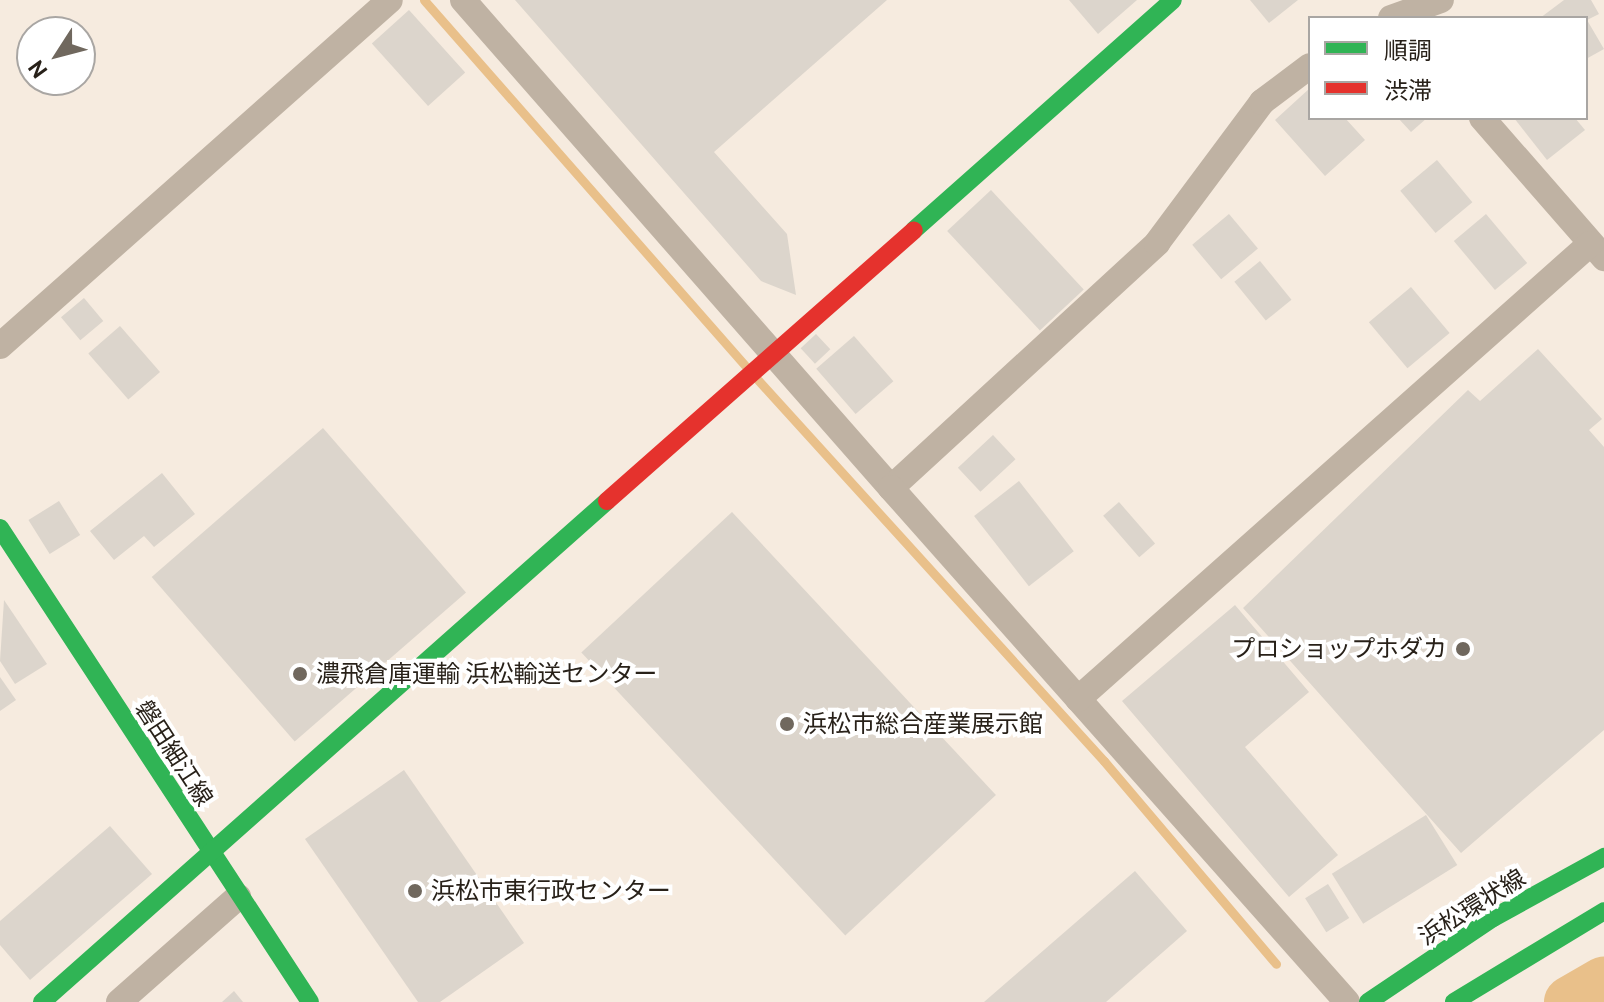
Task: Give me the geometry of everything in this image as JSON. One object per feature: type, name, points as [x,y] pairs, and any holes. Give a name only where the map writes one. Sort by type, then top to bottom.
[{"type":"street","points":[[0,346],[390,0]]},
{"type":"street","points":[[463,0],[769,360],[891,488],[1347,1002]]},
{"type":"street","points":[[42,1002],[1173,0]]},
{"type":"street","points":[[1389,13],[1441,0]]},
{"type":"street","points":[[891,488],[1157,243],[1262,102],[1308,68]]},
{"type":"street","points":[[1078,699],[1597,251],[1484,120]]},
{"type":"street","name":"磐田細江線","points":[[0,528],[238,897],[310,1002]]},
{"type":"street","name":"浜松環状線","points":[[1368,1002],[1493,918],[1604,857]]},
{"type":"street","points":[[119,1002],[238,897]]},
{"type":"street","points":[[1454,1002],[1604,911]]},
{"type":"building","points":[[515,0],[887,0],[714,152],[787,234],[796,295],[761,281]]},
{"type":"building","points":[[1069,0],[1137,0],[1098,34]]},
{"type":"building","points":[[1250,0],[1298,0],[1269,23]]},
{"type":"building","points":[[1564,0],[1591,0],[1599,14],[1588,20],[1588,16],[1543,16]]},
{"type":"building","points":[[409,10],[465,72],[428,106],[372,43]]},
{"type":"building","points":[[1588,22],[1604,49],[1588,58]]},
{"type":"building","points":[[1308,90],[1308,120],[1347,120],[1365,140],[1325,176],[1275,120]]},
{"type":"building","points":[[1400,120],[1425,120],[1411,132]]},
{"type":"building","points":[[1516,120],[1577,120],[1585,130],[1547,160]]},
{"type":"building","points":[[1437,160],[1472,202],[1436,233],[1400,191]]},
{"type":"building","points":[[991,190],[1084,289],[1040,330],[947,231]]},
{"type":"building","points":[[1229,214],[1258,248],[1221,279],[1192,245]]},
{"type":"building","points":[[1486,214],[1527,263],[1495,290],[1454,241]]},
{"type":"building","points":[[1260,261],[1291,300],[1266,321],[1234,282]]},
{"type":"building","points":[[1411,287],[1450,333],[1407,368],[1369,322]]},
{"type":"building","points":[[84,298],[103,321],[80,340],[61,317]]},
{"type":"building","points":[[120,326],[160,372],[128,400],[88,354]]},
{"type":"building","points":[[816,334],[830,349],[815,364],[801,348]]},
{"type":"building","points":[[854,336],[893,381],[856,414],[816,369]]},
{"type":"building","points":[[1538,349],[1602,419],[1589,430],[1604,447],[1604,730],[1461,853],[1243,608],[1468,390],[1480,401]]},
{"type":"building","name":"濃飛倉庫運輸 浜松輸送センター","points":[[323,428],[466,593],[295,741],[152,577]]},
{"type":"building","points":[[993,435],[1016,459],[980,492],[958,468]]},
{"type":"building","points":[[162,473],[195,514],[154,547],[144,536],[114,560],[90,531]]},
{"type":"building","points":[[1019,481],[1074,551],[1029,586],[974,516]]},
{"type":"building","points":[[59,501],[80,535],[50,554],[28,520]]},
{"type":"building","points":[[1119,502],[1155,544],[1139,557],[1103,516]]},
{"type":"building","name":"浜松市総合産業展示館","points":[[732,512],[996,795],[845,936],[581,652]]},
{"type":"building","points":[[4,600],[47,664],[15,684],[0,661]]},
{"type":"building","points":[[1235,605],[1309,692],[1245,747],[1338,855],[1289,897],[1122,701]]},
{"type":"building","points":[[0,677],[16,700],[0,711]]},
{"type":"building","name":"浜松市東行政センター","points":[[404,770],[524,943],[440,1002],[418,1002],[305,839]]},
{"type":"building","points":[[1426,815],[1457,865],[1363,924],[1332,874]]},
{"type":"building","points":[[110,826],[152,874],[30,980],[0,945],[0,921]]},
{"type":"building","points":[[1135,871],[1187,931],[1106,1002],[984,1002]]},
{"type":"building","points":[[1328,884],[1349,918],[1326,932],[1305,898]]},
{"type":"building","points":[[234,991],[243,1002],[222,1002]]},
{"type":"waterway","points":[[424,0],[746,366]]},
{"type":"waterway","points":[[758,380],[1104,761],[1276,964]]},
{"type":"waterway","points":[[1570,1002],[1604,982]]},
{"type":"traffic: fast","points":[[914,230],[1173,0]]},
{"type":"traffic: fast","points":[[42,1002],[607,501]]},
{"type":"traffic: fast","points":[[0,528],[310,1002]]},
{"type":"traffic: fast","points":[[1368,1002],[1493,918],[1604,857]]},
{"type":"traffic: fast","points":[[1454,1002],[1604,911]]},
{"type":"traffic: jam","points":[[607,501],[914,230]]},
{"type":"place","name":"プロショップホダカ","points":[[1463,649]]},
{"type":"place","name":"濃飛倉庫運輸 浜松輸送センター","points":[[300,674]]},
{"type":"place","name":"浜松市総合産業展示館","points":[[787,724]]},
{"type":"place","name":"浜松市東行政センター","points":[[415,891]]}]
